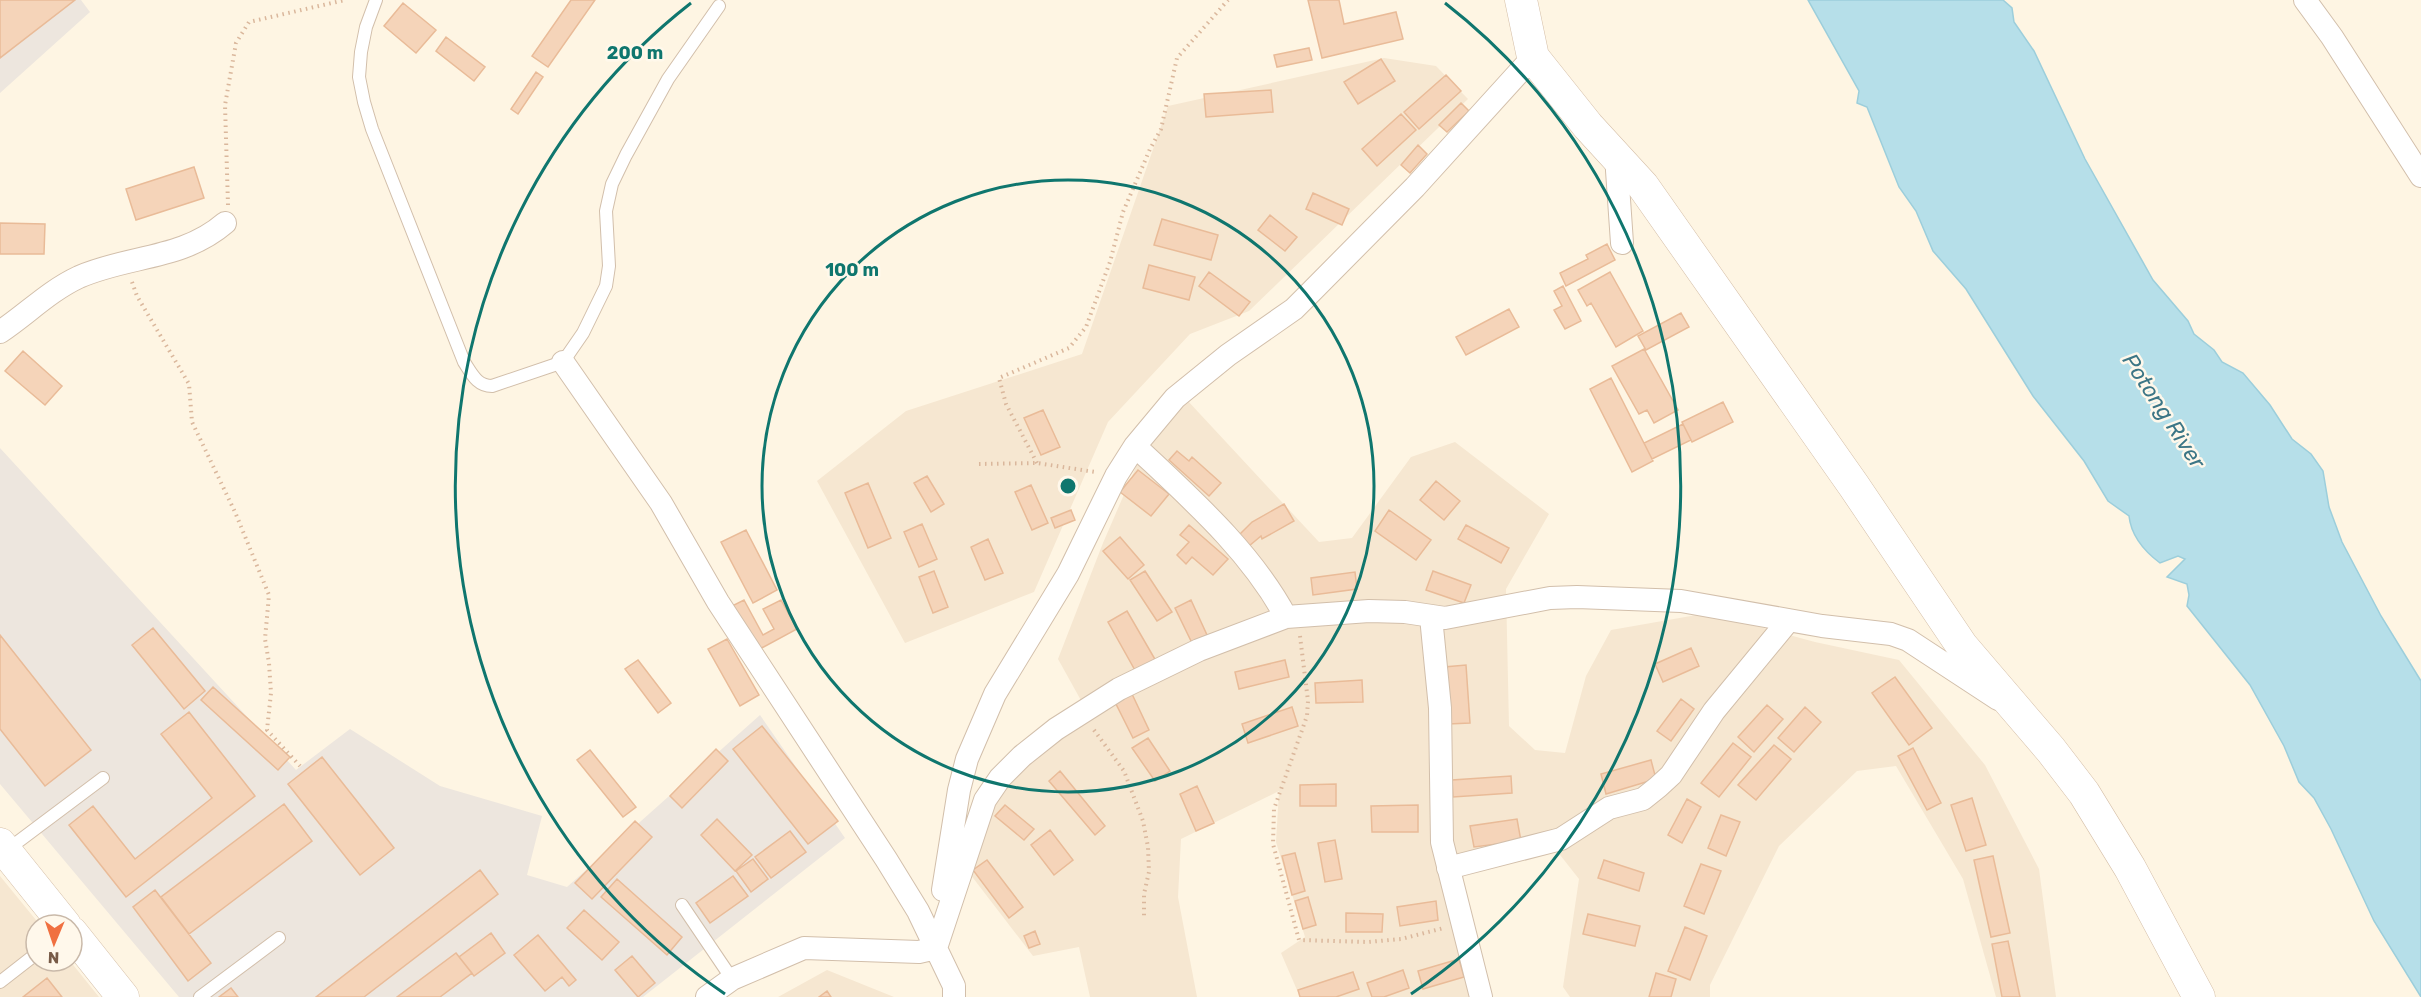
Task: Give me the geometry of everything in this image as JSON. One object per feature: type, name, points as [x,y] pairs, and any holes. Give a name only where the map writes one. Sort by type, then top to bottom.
[{"type":"main road","points":[[1521,0],[1533,57],[1649,195],[1854,486],[1962,646],[2051,750],[2084,793],[2130,868],[2199,997]]},
{"type":"main road","points":[[3,847],[55,913]]},
{"type":"main road","points":[[84,948],[123,997]]},
{"type":"street","points":[[2305,0],[2332,37],[2421,176]]},
{"type":"street","points":[[936,948],[958,790],[967,759],[995,694],[1068,574],[1116,476],[1135,446],[1174,398],[1227,355],[1294,309],[1414,187],[1533,57]]},
{"type":"street","points":[[1616,156],[1622,243]]},
{"type":"street","points":[[0,332],[40,300],[79,277],[182,249],[214,233],[225,223]]},
{"type":"street","points":[[563,362],[661,503],[718,602],[891,867],[918,911],[957,993]]},
{"type":"street","points":[[1135,446],[1213,520],[1291,616]]},
{"type":"street","points":[[936,948],[986,800],[1000,778],[1022,756],[1056,729],[1119,689],[1199,650],[1291,616],[1369,610],[1406,612],[1431,617],[1468,615],[1550,598],[1681,601],[1789,620],[1891,634],[1908,640],[2016,709]]},
{"type":"street","points":[[1431,617],[1440,708],[1442,842],[1481,997]]},
{"type":"street","points":[[1448,868],[1562,839],[1610,808],[1643,798],[1658,788],[1671,775],[1714,711],[1789,620]]},
{"type":"street","points":[[707,997],[732,980],[804,948],[919,952],[936,948]]},
{"type":"lane","points":[[376,0],[366,27],[361,52],[359,77],[364,102],[372,129],[464,362],[475,380],[483,386],[492,386],[563,362],[583,333],[606,286],[609,266],[606,212],[612,184],[668,79],[719,6]]},
{"type":"lane","points":[[3,847],[103,778]]},
{"type":"lane","points":[[682,904],[732,980]]},
{"type":"lane","points":[[200,997],[279,939]]},
{"type":"lane","points":[[0,982],[24,963]]},
{"type":"path","points":[[225,223],[228,213],[225,105],[236,43],[249,22],[345,0]]},
{"type":"path","points":[[1037,463],[1006,405],[999,378],[1069,348],[1086,327],[1110,262],[1123,212],[1161,129],[1177,58],[1228,0]]},
{"type":"path","points":[[133,262],[128,273],[137,296],[189,384],[192,422],[235,512],[269,595],[265,639],[271,693],[267,730],[300,766]]},
{"type":"path","points":[[979,465],[1037,463],[1116,476]]},
{"type":"path","points":[[1291,616],[1305,673],[1307,716],[1274,809],[1273,844],[1299,940],[1368,942],[1401,939],[1462,924]]},
{"type":"path","points":[[1081,712],[1124,771],[1143,820],[1148,847],[1149,872],[1144,894],[1144,916]]},
{"type":"shaded area","points":[[0,0],[81,0],[90,12],[0,93]]},
{"type":"shaded area","points":[[1384,58],[1436,66],[1468,99],[1249,311],[1190,334],[1108,422],[1034,592],[905,643],[817,481],[906,411],[1082,354],[1168,106]]},
{"type":"shaded area","points":[[1187,400],[1319,542],[1352,538],[1411,457],[1455,442],[1549,514],[1506,589],[1509,726],[1535,750],[1565,753],[1586,676],[1611,630],[1708,613],[1815,642],[1899,660],[1985,765],[2039,869],[2056,997],[1996,997],[1963,879],[1896,766],[1857,771],[1779,846],[1710,985],[1710,997],[1570,997],[1563,987],[1579,879],[1553,846],[1464,867],[1460,923],[1475,997],[1300,997],[1281,953],[1305,937],[1276,842],[1279,791],[1181,839],[1178,897],[1197,997],[1090,997],[1079,947],[1033,956],[970,874],[978,810],[1083,704],[1058,659],[1103,543],[1145,446]]},
{"type":"shaded area","points":[[0,448],[296,770],[350,729],[440,786],[542,816],[527,875],[567,887],[760,715],[845,838],[643,997],[179,997],[0,784]]},
{"type":"shaded area","points":[[0,876],[30,913],[24,913],[24,973],[80,973],[99,997],[0,997]]},
{"type":"shaded area","points":[[827,970],[894,997],[778,997]]},
{"type":"water","name":"Potong River","points":[[1808,0],[2003,0],[2012,8],[2014,22],[2034,51],[2085,159],[2153,280],[2188,321],[2194,334],[2214,350],[2222,362],[2243,373],[2270,405],[2292,439],[2311,454],[2323,471],[2329,507],[2342,542],[2381,616],[2421,681],[2421,997],[2374,921],[2331,829],[2314,798],[2299,782],[2284,746],[2250,685],[2187,606],[2189,595],[2187,584],[2167,577],[2185,559],[2178,556],[2160,563],[2144,548],[2132,530],[2129,516],[2108,501],[2084,461],[2033,396],[1966,289],[1933,251],[1916,211],[1899,187],[1867,107],[1857,103],[1859,91]]},
{"type":"building","points":[[0,0],[75,0],[0,58]]},
{"type":"building","points":[[571,0],[595,0],[548,67],[532,56]]},
{"type":"building","points":[[1308,0],[1339,0],[1344,24],[1396,12],[1403,39],[1322,58]]},
{"type":"building","points":[[403,3],[436,30],[416,53],[384,26]]},
{"type":"building","points":[[446,37],[485,67],[474,81],[436,51]]},
{"type":"building","points":[[1309,48],[1312,60],[1277,67],[1274,55]]},
{"type":"building","points":[[1381,59],[1395,81],[1358,104],[1344,82]]},
{"type":"building","points":[[536,72],[543,77],[518,114],[511,109]]},
{"type":"building","points":[[1446,75],[1461,91],[1419,129],[1404,112]]},
{"type":"building","points":[[1271,90],[1273,112],[1206,117],[1204,94]]},
{"type":"building","points":[[1461,103],[1469,111],[1447,132],[1439,125]]},
{"type":"building","points":[[1401,114],[1416,130],[1377,166],[1362,149]]},
{"type":"building","points":[[1418,145],[1427,154],[1410,173],[1401,165]]},
{"type":"building","points":[[194,167],[204,198],[136,220],[126,189]]},
{"type":"building","points":[[1313,193],[1349,209],[1342,225],[1306,209]]},
{"type":"building","points":[[1270,215],[1297,237],[1285,251],[1258,230]]},
{"type":"building","points":[[1162,219],[1218,235],[1211,260],[1154,245]]},
{"type":"building","points":[[0,223],[45,224],[44,254],[0,254]]},
{"type":"building","points":[[1607,244],[1615,260],[1566,286],[1560,273],[1588,259],[1586,255]]},
{"type":"building","points":[[1149,265],[1195,277],[1189,300],[1143,288]]},
{"type":"building","points":[[1209,272],[1250,302],[1239,316],[1199,286]]},
{"type":"building","points":[[1610,272],[1643,331],[1616,347],[1591,303],[1587,306],[1578,290]]},
{"type":"building","points":[[1563,286],[1581,321],[1565,329],[1554,310],[1562,306],[1554,291]]},
{"type":"building","points":[[1509,309],[1519,327],[1466,355],[1456,337]]},
{"type":"building","points":[[1681,313],[1689,327],[1646,350],[1638,336]]},
{"type":"building","points":[[1644,349],[1678,410],[1654,423],[1647,410],[1639,414],[1612,366]]},
{"type":"building","points":[[23,351],[62,386],[45,405],[5,371]]},
{"type":"building","points":[[1611,378],[1653,461],[1632,472],[1590,389]]},
{"type":"building","points":[[1723,402],[1733,422],[1692,442],[1682,422]]},
{"type":"building","points":[[1043,410],[1060,447],[1041,455],[1024,418]]},
{"type":"building","points":[[1683,424],[1691,440],[1652,459],[1644,443]]},
{"type":"building","points":[[1177,451],[1189,461],[1192,457],[1221,483],[1209,496],[1169,460]]},
{"type":"building","points":[[1138,470],[1169,494],[1151,516],[1120,492]]},
{"type":"building","points":[[927,476],[944,504],[931,512],[914,483]]},
{"type":"building","points":[[1436,481],[1460,501],[1444,520],[1420,500]]},
{"type":"building","points":[[868,483],[891,538],[868,548],[845,493]]},
{"type":"building","points":[[1031,485],[1048,523],[1032,530],[1015,492]]},
{"type":"building","points":[[1284,504],[1294,521],[1262,539],[1261,536],[1249,546],[1239,535],[1252,522]]},
{"type":"building","points":[[1071,510],[1075,520],[1055,528],[1051,518]]},
{"type":"building","points":[[1389,510],[1431,540],[1416,560],[1375,531]]},
{"type":"building","points":[[922,524],[937,559],[919,567],[904,532]]},
{"type":"building","points":[[1189,525],[1228,559],[1213,575],[1192,557],[1186,564],[1177,555],[1189,542],[1180,535]]},
{"type":"building","points":[[1466,525],[1509,548],[1501,563],[1458,539]]},
{"type":"building","points":[[746,530],[777,590],[753,603],[721,542]]},
{"type":"building","points":[[1120,537],[1144,565],[1128,579],[1103,551]]},
{"type":"building","points":[[988,539],[1003,573],[985,580],[971,547]]},
{"type":"building","points":[[934,571],[948,607],[933,613],[919,577]]},
{"type":"building","points":[[1145,571],[1172,612],[1157,621],[1130,580]]},
{"type":"building","points":[[1433,571],[1471,585],[1464,603],[1426,590]]},
{"type":"building","points":[[1355,572],[1357,589],[1313,595],[1311,578]]},
{"type":"building","points":[[744,600],[763,635],[774,629],[763,609],[781,600],[797,629],[756,651],[732,606]]},
{"type":"building","points":[[1191,600],[1207,635],[1192,643],[1175,608]]},
{"type":"building","points":[[1127,611],[1156,661],[1136,672],[1108,622]]},
{"type":"building","points":[[153,628],[205,691],[184,709],[132,645]]},
{"type":"building","points":[[0,635],[91,750],[45,786],[0,729]]},
{"type":"building","points":[[727,639],[759,695],[740,706],[708,649]]},
{"type":"building","points":[[1691,648],[1699,666],[1663,682],[1655,664]]},
{"type":"building","points":[[638,660],[671,703],[658,713],[625,669]]},
{"type":"building","points":[[1285,660],[1289,677],[1239,689],[1235,672]]},
{"type":"building","points":[[1466,665],[1470,723],[1448,724],[1444,667]]},
{"type":"building","points":[[1895,677],[1932,728],[1909,745],[1872,693]]},
{"type":"building","points":[[1362,680],[1363,702],[1316,703],[1315,683]]},
{"type":"building","points":[[213,687],[290,757],[278,770],[201,700]]},
{"type":"building","points":[[1132,694],[1149,730],[1133,738],[1115,702]]},
{"type":"building","points":[[1681,699],[1694,709],[1671,741],[1657,731]]},
{"type":"building","points":[[1767,705],[1783,719],[1754,752],[1738,737]]},
{"type":"building","points":[[1292,707],[1298,726],[1248,743],[1242,724]]},
{"type":"building","points":[[1805,707],[1821,722],[1794,752],[1778,738]]},
{"type":"building","points":[[189,712],[255,796],[126,897],[69,825],[93,806],[135,859],[212,798],[161,734]]},
{"type":"building","points":[[762,726],[838,821],[808,844],[733,749]]},
{"type":"building","points":[[1148,738],[1170,771],[1155,781],[1132,748]]},
{"type":"building","points":[[1733,743],[1751,757],[1719,797],[1701,783]]},
{"type":"building","points":[[1774,745],[1791,759],[1756,800],[1738,785]]},
{"type":"building","points":[[1913,748],[1941,803],[1927,810],[1898,756]]},
{"type":"building","points":[[716,749],[728,761],[682,808],[670,796]]},
{"type":"building","points":[[590,750],[636,807],[623,817],[577,760]]},
{"type":"building","points":[[322,757],[394,848],[360,875],[288,784]]},
{"type":"building","points":[[1651,760],[1656,779],[1606,794],[1601,774]]},
{"type":"building","points":[[1060,771],[1105,826],[1095,835],[1049,781]]},
{"type":"building","points":[[1511,776],[1512,793],[1453,797],[1452,780]]},
{"type":"building","points":[[1336,784],[1336,806],[1300,806],[1300,785]]},
{"type":"building","points":[[1197,786],[1214,823],[1196,831],[1180,794]]},
{"type":"building","points":[[1972,798],[1986,845],[1966,851],[1951,805]]},
{"type":"building","points":[[1687,799],[1701,807],[1682,843],[1668,835]]},
{"type":"building","points":[[284,804],[312,841],[189,934],[161,897]]},
{"type":"building","points":[[1005,805],[1034,829],[1024,840],[995,816]]},
{"type":"building","points":[[1418,805],[1418,832],[1372,832],[1371,806]]},
{"type":"building","points":[[1721,815],[1740,822],[1726,856],[1708,848]]},
{"type":"building","points":[[717,819],[752,855],[735,871],[701,835]]},
{"type":"building","points":[[1517,819],[1521,841],[1474,847],[1470,826]]},
{"type":"building","points":[[635,821],[652,837],[592,899],[575,883]]},
{"type":"building","points":[[1050,830],[1073,860],[1054,875],[1031,845]]},
{"type":"building","points":[[790,831],[806,852],[771,878],[755,857]]},
{"type":"building","points":[[1335,840],[1342,879],[1325,882],[1318,843]]},
{"type":"building","points":[[1295,853],[1305,891],[1292,895],[1282,856]]},
{"type":"building","points":[[1993,856],[2010,933],[1991,937],[1974,860]]},
{"type":"building","points":[[753,859],[768,879],[751,892],[736,871]]},
{"type":"building","points":[[987,860],[1023,907],[1009,918],[973,870]]},
{"type":"building","points":[[1604,860],[1644,873],[1639,891],[1598,878]]},
{"type":"building","points":[[1701,864],[1721,871],[1704,914],[1684,906]]},
{"type":"building","points":[[480,870],[498,894],[364,997],[316,997]]},
{"type":"building","points":[[733,876],[748,896],[710,923],[696,903]]},
{"type":"building","points":[[617,879],[682,937],[667,955],[601,897]]},
{"type":"building","points":[[155,890],[211,963],[188,981],[133,907]]},
{"type":"building","points":[[1308,897],[1316,925],[1303,929],[1295,901]]},
{"type":"building","points":[[1436,901],[1438,920],[1400,926],[1397,907]]},
{"type":"building","points":[[584,910],[619,942],[602,960],[567,928]]},
{"type":"building","points":[[1346,913],[1383,914],[1382,932],[1346,932]]},
{"type":"building","points":[[1588,914],[1640,926],[1635,946],[1583,934]]},
{"type":"building","points":[[1685,927],[1707,936],[1690,980],[1668,971]]},
{"type":"building","points":[[1035,931],[1040,944],[1029,948],[1024,936]]},
{"type":"building","points":[[491,933],[505,953],[474,976],[459,957]]},
{"type":"building","points":[[538,935],[576,980],[569,986],[562,977],[545,991],[514,955]]},
{"type":"building","points":[[2008,941],[2020,997],[2002,997],[1992,944]]},
{"type":"building","points":[[456,953],[472,973],[440,997],[397,997]]},
{"type":"building","points":[[632,956],[655,983],[638,997],[615,970]]},
{"type":"building","points":[[1459,959],[1464,977],[1423,989],[1418,971]]},
{"type":"building","points":[[1403,970],[1409,988],[1384,997],[1372,997],[1367,983]]},
{"type":"building","points":[[1353,972],[1359,989],[1336,997],[1300,997],[1298,990]]},
{"type":"building","points":[[1656,973],[1676,979],[1671,997],[1649,997]]},
{"type":"building","points":[[47,978],[62,997],[23,997]]},
{"type":"building","points":[[231,988],[238,997],[219,997]]},
{"type":"building","points":[[827,991],[831,997],[819,997]]}]
